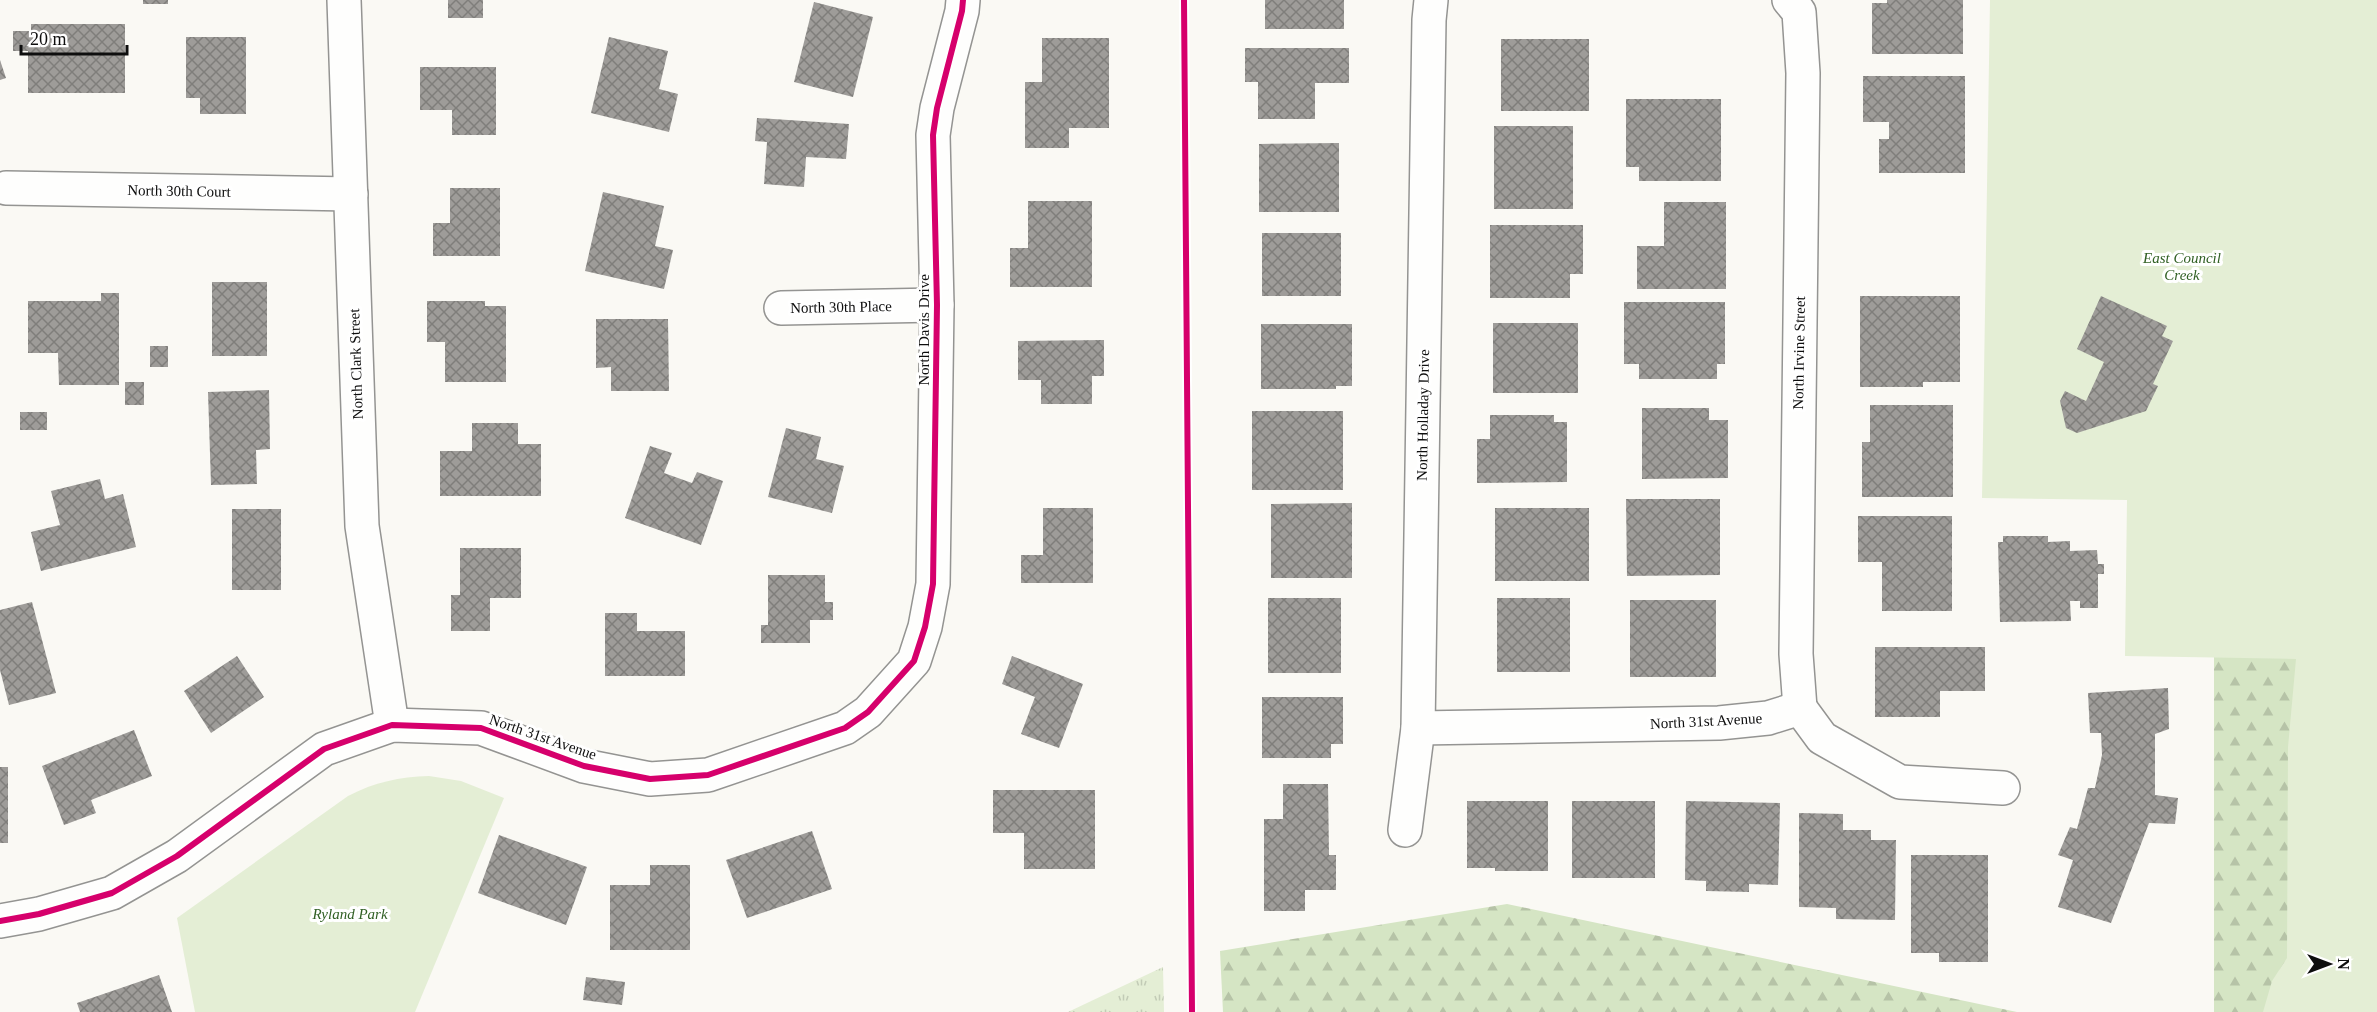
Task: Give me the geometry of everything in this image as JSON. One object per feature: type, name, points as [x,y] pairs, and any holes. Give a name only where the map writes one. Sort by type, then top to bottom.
[{"type":"street","name":"North Clark Street","points":[[344,0],[362,526],[392,725]]},
{"type":"street","name":"North Davis Drive","points":[[914,661],[926,627],[933,584],[937,305],[933,135],[937,108],[963,0]]},
{"type":"street","name":"North Holladay Drive","points":[[1405,830],[1418,728],[1431,0]]},
{"type":"street","name":"North Irvine Street","points":[[1789,0],[1799,12],[1803,73],[1796,608],[1796,654],[1800,708]]},
{"type":"street","name":"North 30th Court","points":[[6,188],[351,194]]},
{"type":"street","name":"North 30th Place","points":[[781,308],[937,305]]},
{"type":"street","name":"North 31st Avenue","points":[[0,921],[39,914],[112,893],[177,856],[324,749],[392,725],[481,728],[584,766],[650,779],[708,775],[845,728],[868,712],[914,661]]},
{"type":"street","name":"North 31st Avenue","points":[[1418,728],[1719,723],[1768,718],[1800,708]]},
{"type":"street","points":[[1800,708],[1822,738],[1900,782],[2003,788]]},
{"type":"green space","name":"East Council Creek","points":[[1990,0],[2377,0],[2377,1012],[2263,1012],[2272,981],[2287,958],[2288,747],[2296,659],[2125,656],[2127,500],[1982,498]]},
{"type":"green space","points":[[2377,22],[2377,1012],[2214,1012],[2214,570]]},
{"type":"green space","name":"Ryland Park","points":[[429,776],[461,781],[504,798],[415,1012],[195,1012],[177,918],[348,796],[387,781]]},
{"type":"green space","points":[[1507,904],[2017,1012],[1223,1012],[1220,951]]},
{"type":"green space","points":[[1163,967],[1164,1012],[1068,1012]]},
{"type":"building","points":[[143,0],[168,0],[168,4],[143,4]]},
{"type":"building","points":[[448,0],[483,0],[483,18],[448,18]]},
{"type":"building","points":[[1265,0],[1344,0],[1344,29],[1265,29]]},
{"type":"building","points":[[1887,0],[1963,0],[1963,54],[1872,54],[1872,3],[1887,3]]},
{"type":"building","points":[[814,2],[873,17],[853,97],[794,82]]},
{"type":"building","points":[[31,24],[125,24],[125,93],[28,93],[28,51],[13,51],[13,31],[31,31]]},
{"type":"building","points":[[186,37],[246,37],[246,114],[200,114],[200,98],[186,98]]},
{"type":"building","points":[[609,37],[668,51],[659,89],[678,94],[669,132],[591,113]]},
{"type":"building","points":[[1042,38],[1109,38],[1109,128],[1069,128],[1069,148],[1025,148],[1025,82],[1042,82]]},
{"type":"building","points":[[1501,39],[1589,39],[1589,111],[1501,111]]},
{"type":"building","points":[[1245,48],[1349,48],[1349,83],[1315,83],[1315,119],[1258,119],[1258,82],[1245,82]]},
{"type":"building","points":[[0,60],[6,78],[0,80]]},
{"type":"building","points":[[420,67],[496,67],[496,135],[452,135],[452,110],[420,110]]},
{"type":"building","points":[[1863,76],[1965,76],[1965,173],[1879,173],[1879,139],[1889,139],[1889,122],[1863,122]]},
{"type":"building","points":[[1626,99],[1721,99],[1721,181],[1639,181],[1639,167],[1626,167]]},
{"type":"building","points":[[757,118],[849,124],[846,159],[806,157],[804,187],[764,184],[767,142],[755,141]]},
{"type":"building","points":[[1494,126],[1573,126],[1573,209],[1494,209]]},
{"type":"building","points":[[1339,143],[1339,212],[1259,212],[1259,144]]},
{"type":"building","points":[[450,188],[500,188],[500,256],[433,256],[433,223],[450,223]]},
{"type":"building","points":[[603,192],[664,206],[655,246],[673,250],[664,289],[585,271]]},
{"type":"building","points":[[1028,201],[1092,201],[1092,287],[1010,287],[1010,248],[1028,248]]},
{"type":"building","points":[[1664,202],[1726,202],[1726,289],[1637,289],[1637,246],[1664,246]]},
{"type":"building","points":[[1490,225],[1583,225],[1583,274],[1570,274],[1570,298],[1490,298]]},
{"type":"building","points":[[1262,233],[1341,233],[1341,296],[1262,296]]},
{"type":"building","points":[[212,282],[267,282],[267,356],[212,356]]},
{"type":"building","points":[[101,293],[119,293],[119,385],[59,385],[58,353],[28,353],[28,301],[101,301]]},
{"type":"building","points":[[1860,296],[1960,296],[1960,382],[1923,382],[1923,387],[1860,387]]},
{"type":"building","points":[[2101,296],[2167,326],[2162,336],[2173,341],[2153,384],[2158,386],[2146,411],[2077,433],[2066,428],[2060,401],[2065,391],[2086,401],[2104,362],[2077,349]]},
{"type":"building","points":[[427,301],[485,301],[485,306],[506,306],[506,382],[445,382],[445,342],[427,342]]},
{"type":"building","points":[[1624,302],[1725,302],[1725,364],[1717,364],[1717,379],[1639,379],[1639,364],[1624,364]]},
{"type":"building","points":[[596,319],[668,319],[669,391],[611,391],[611,367],[596,368]]},
{"type":"building","points":[[1493,323],[1578,323],[1578,393],[1493,393]]},
{"type":"building","points":[[1261,324],[1352,324],[1352,386],[1336,386],[1336,389],[1261,389]]},
{"type":"building","points":[[1104,340],[1104,376],[1092,376],[1092,404],[1041,404],[1041,380],[1018,380],[1018,341]]},
{"type":"building","points":[[150,346],[168,346],[168,367],[150,367]]},
{"type":"building","points":[[125,382],[144,382],[144,405],[125,405]]},
{"type":"building","points":[[269,390],[270,449],[256,450],[257,484],[211,485],[208,392]]},
{"type":"building","points":[[1870,405],[1953,405],[1953,497],[1862,497],[1862,442],[1870,442]]},
{"type":"building","points":[[1642,408],[1709,408],[1709,420],[1728,420],[1728,478],[1642,479]]},
{"type":"building","points":[[1252,411],[1343,411],[1343,490],[1252,490]]},
{"type":"building","points":[[20,412],[47,412],[47,430],[20,430]]},
{"type":"building","points":[[1490,415],[1554,415],[1554,422],[1567,422],[1567,482],[1477,483],[1477,439],[1490,439]]},
{"type":"building","points":[[472,423],[518,423],[518,444],[541,444],[541,496],[440,496],[440,451],[472,451]]},
{"type":"building","points":[[786,428],[821,437],[816,459],[844,466],[832,513],[768,497]]},
{"type":"building","points":[[650,446],[672,453],[664,473],[692,483],[697,472],[723,481],[701,545],[625,518]]},
{"type":"building","points":[[100,479],[105,499],[123,494],[136,547],[41,571],[31,532],[60,525],[51,491]]},
{"type":"building","points":[[1626,499],[1720,499],[1720,575],[1627,576]]},
{"type":"building","points":[[1352,503],[1352,578],[1271,578],[1271,504]]},
{"type":"building","points":[[1043,508],[1093,508],[1093,583],[1021,583],[1021,555],[1043,555]]},
{"type":"building","points":[[1495,508],[1589,508],[1589,581],[1495,581]]},
{"type":"building","points":[[232,509],[281,509],[281,590],[232,590]]},
{"type":"building","points":[[1858,516],[1952,516],[1952,611],[1882,611],[1882,562],[1858,562]]},
{"type":"building","points":[[2003,536],[2048,536],[2048,542],[2070,541],[2070,551],[2097,550],[2098,564],[2104,564],[2104,574],[2098,574],[2098,608],[2080,608],[2080,601],[2070,601],[2071,621],[2000,622],[1998,542],[2003,542]]},
{"type":"building","points":[[460,548],[521,548],[521,598],[490,598],[490,631],[451,631],[451,595],[460,595]]},
{"type":"building","points":[[768,575],[825,575],[825,602],[833,602],[833,620],[810,620],[810,643],[761,643],[761,625],[768,625]]},
{"type":"building","points":[[1268,598],[1341,598],[1341,673],[1268,673]]},
{"type":"building","points":[[1497,598],[1570,598],[1570,672],[1497,672]]},
{"type":"building","points":[[1630,600],[1716,600],[1716,677],[1630,677]]},
{"type":"building","points":[[32,602],[56,693],[9,705],[0,670],[0,610]]},
{"type":"building","points":[[605,613],[637,613],[637,631],[685,631],[685,676],[605,676]]},
{"type":"building","points":[[1875,647],[1985,647],[1985,691],[1940,691],[1940,717],[1875,717]]},
{"type":"building","points":[[237,656],[264,697],[211,733],[184,691]]},
{"type":"building","points":[[1012,656],[1083,684],[1059,748],[1021,734],[1035,697],[1002,684]]},
{"type":"building","points":[[2168,688],[2169,729],[2155,734],[2155,795],[2178,798],[2175,824],[2149,823],[2111,923],[2058,907],[2073,860],[2058,855],[2070,827],[2077,829],[2088,788],[2095,788],[2102,755],[2101,733],[2090,733],[2088,693]]},
{"type":"building","points":[[1262,697],[1343,697],[1343,744],[1331,744],[1331,758],[1262,758]]},
{"type":"building","points":[[134,730],[152,776],[91,800],[96,813],[64,825],[42,766]]},
{"type":"building","points":[[0,767],[8,767],[8,843],[0,843]]},
{"type":"building","points":[[1283,784],[1328,784],[1329,855],[1336,855],[1336,890],[1305,890],[1305,911],[1264,911],[1264,819],[1283,819]]},
{"type":"building","points":[[993,790],[1095,790],[1095,869],[1024,869],[1024,833],[993,833]]},
{"type":"building","points":[[1467,801],[1548,801],[1548,871],[1495,871],[1495,868],[1467,868]]},
{"type":"building","points":[[1572,801],[1655,801],[1655,878],[1572,878]]},
{"type":"building","points":[[1686,801],[1780,803],[1778,885],[1749,884],[1749,892],[1706,891],[1706,881],[1685,880]]},
{"type":"building","points":[[1799,813],[1843,814],[1843,830],[1871,830],[1871,840],[1896,840],[1895,920],[1836,919],[1836,908],[1799,907]]},
{"type":"building","points":[[812,831],[832,889],[747,918],[726,860]]},
{"type":"building","points":[[499,835],[587,867],[566,925],[478,893]]},
{"type":"building","points":[[1911,855],[1988,855],[1988,962],[1939,962],[1939,953],[1911,953]]},
{"type":"building","points":[[650,865],[690,865],[690,950],[610,950],[610,885],[650,885]]},
{"type":"building","points":[[159,975],[172,1012],[80,1012],[77,1003]]},
{"type":"building","points":[[586,977],[625,982],[622,1005],[583,1000]]},
{"type":"cycle path","points":[[0,921],[39,914],[112,893],[177,856],[324,749],[392,725],[481,728],[584,766],[650,779],[708,775],[845,728],[868,712],[914,661],[925,627],[933,584],[937,305],[933,135],[937,108],[963,0]]},
{"type":"cycle path","points":[[1184,0],[1192,1012]]}]
